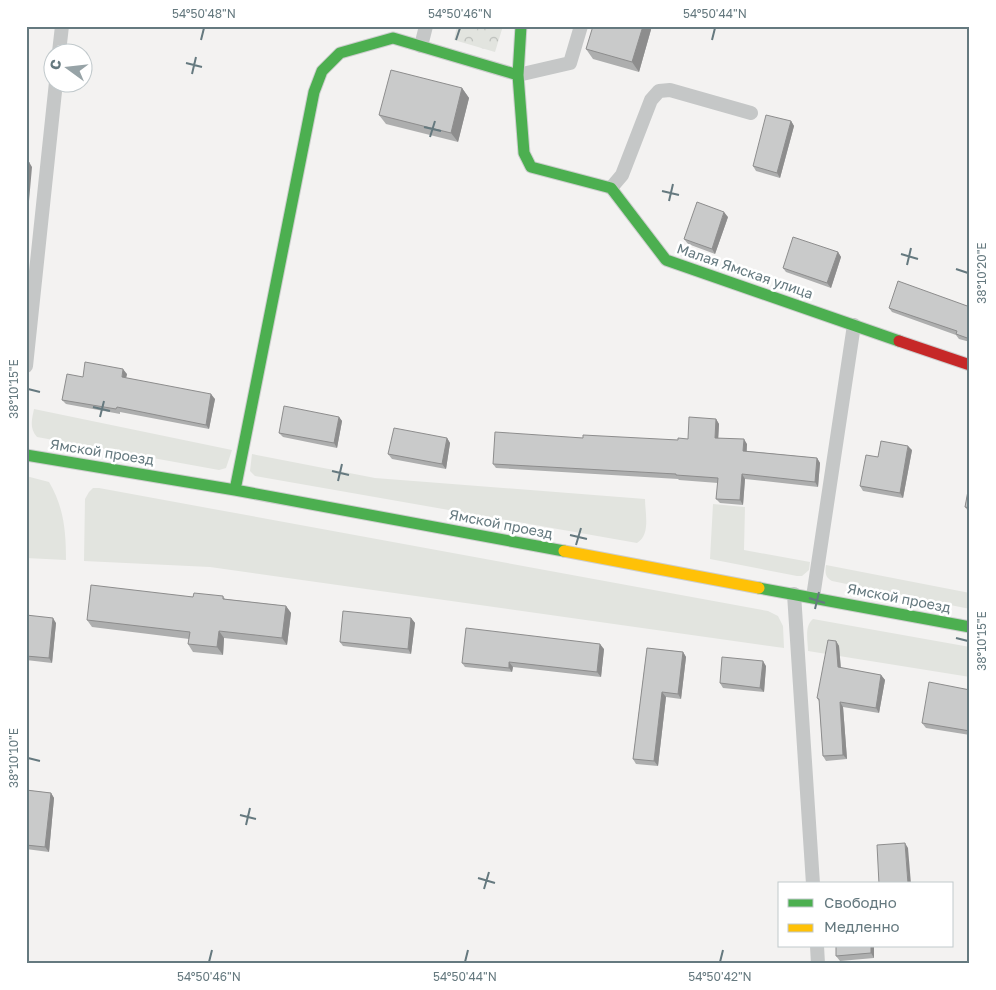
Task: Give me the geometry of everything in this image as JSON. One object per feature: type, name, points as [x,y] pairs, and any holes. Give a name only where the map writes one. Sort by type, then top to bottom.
[{"type":"street","points":[[521,26],[518,75],[524,153],[531,167],[611,188]]},
{"type":"street","points":[[235,490],[314,92],[322,71],[340,53],[393,38],[518,75]]},
{"type":"street","name":"Малая Ямская улица","points":[[611,188],[666,260],[970,365]]},
{"type":"street","name":"Ямской проезд","points":[[26,455],[235,490],[970,627]]},
{"type":"lane","points":[[60,42],[62,26]]},
{"type":"lane","points":[[421,46],[426,26]]},
{"type":"lane","points":[[518,75],[570,63],[581,26]]},
{"type":"lane","points":[[611,188],[622,175],[651,100],[659,91],[670,90],[751,113]]},
{"type":"lane","points":[[26,366],[55,92]]},
{"type":"lane","points":[[813,597],[854,325]]},
{"type":"lane","points":[[794,594],[813,882]]},
{"type":"lane","points":[[817,948],[818,964]]},
{"type":"green space","points":[[457,26],[503,26],[495,52],[454,40]]},
{"type":"green space","points":[[34,409],[232,450],[226,468],[219,470],[37,437],[32,427]]},
{"type":"green space","points":[[252,454],[375,478],[645,499],[646,529],[644,535],[637,543],[255,476],[250,471]]},
{"type":"green space","points":[[26,476],[49,482],[54,491],[63,520],[66,560],[26,558]]},
{"type":"green space","points":[[93,488],[768,611],[778,616],[783,626],[784,648],[210,567],[84,561],[85,499]]},
{"type":"green space","points":[[713,504],[745,507],[744,550],[810,562],[809,570],[802,576],[797,576],[710,559]]},
{"type":"green space","points":[[826,565],[970,593],[970,609],[832,581],[826,574]]},
{"type":"green space","points":[[813,619],[970,647],[970,677],[808,651],[807,630]]},
{"type":"building","points":[[593,26],[643,26],[632,62],[586,49]]},
{"type":"building","points":[[391,70],[462,88],[451,133],[379,115]]},
{"type":"building","points":[[766,115],[791,121],[777,173],[753,166]]},
{"type":"building","points":[[26,162],[29,162],[26,187]]},
{"type":"building","points":[[697,202],[724,212],[712,249],[684,239]]},
{"type":"building","points":[[793,237],[838,252],[827,283],[783,268]]},
{"type":"building","points":[[898,281],[970,307],[970,339],[956,334],[957,331],[889,308]]},
{"type":"building","points":[[85,362],[123,369],[122,377],[211,394],[206,425],[117,407],[116,409],[62,400],[67,374],[83,377]]},
{"type":"building","points":[[284,406],[339,417],[334,443],[279,433]]},
{"type":"building","points":[[689,417],[716,419],[715,438],[744,439],[743,451],[817,458],[815,482],[742,474],[740,500],[716,499],[718,478],[493,464],[495,432],[583,438],[583,435],[678,440],[678,438],[688,439]]},
{"type":"building","points":[[394,428],[447,438],[442,464],[388,454]]},
{"type":"building","points":[[881,441],[908,446],[900,493],[860,486],[866,455],[878,457]]},
{"type":"building","points":[[970,480],[970,508],[965,507]]},
{"type":"building","points":[[91,585],[193,597],[194,593],[223,596],[223,599],[286,606],[282,638],[219,631],[217,647],[188,644],[190,632],[87,620]]},
{"type":"building","points":[[343,611],[411,618],[408,649],[340,642]]},
{"type":"building","points":[[26,615],[53,618],[49,658],[26,656]]},
{"type":"building","points":[[466,628],[600,644],[597,672],[509,662],[509,668],[462,663]]},
{"type":"building","points":[[828,640],[836,641],[838,667],[881,675],[876,708],[840,702],[843,755],[823,756],[819,699],[817,698]]},
{"type":"building","points":[[647,648],[683,652],[678,694],[662,692],[654,761],[633,759]]},
{"type":"building","points":[[722,657],[763,661],[760,688],[720,683]]},
{"type":"building","points":[[929,682],[970,690],[970,731],[922,723]]},
{"type":"building","points":[[26,790],[51,793],[45,847],[26,845]]},
{"type":"building","points":[[905,843],[908,882],[879,882],[877,845]]},
{"type":"building","points":[[836,948],[871,948],[871,953],[836,956]]},
{"type":"traffic: fast","points":[[521,26],[518,75],[524,153],[531,167],[611,188],[666,260],[899,341]]},
{"type":"traffic: fast","points":[[235,490],[314,92],[322,71],[340,53],[393,38],[518,75]]},
{"type":"traffic: fast","points":[[26,455],[235,490],[564,551]]},
{"type":"traffic: fast","points":[[759,588],[970,627]]},
{"type":"traffic: slow","points":[[564,551],[759,588]]},
{"type":"traffic: jam","points":[[899,341],[970,365]]}]
